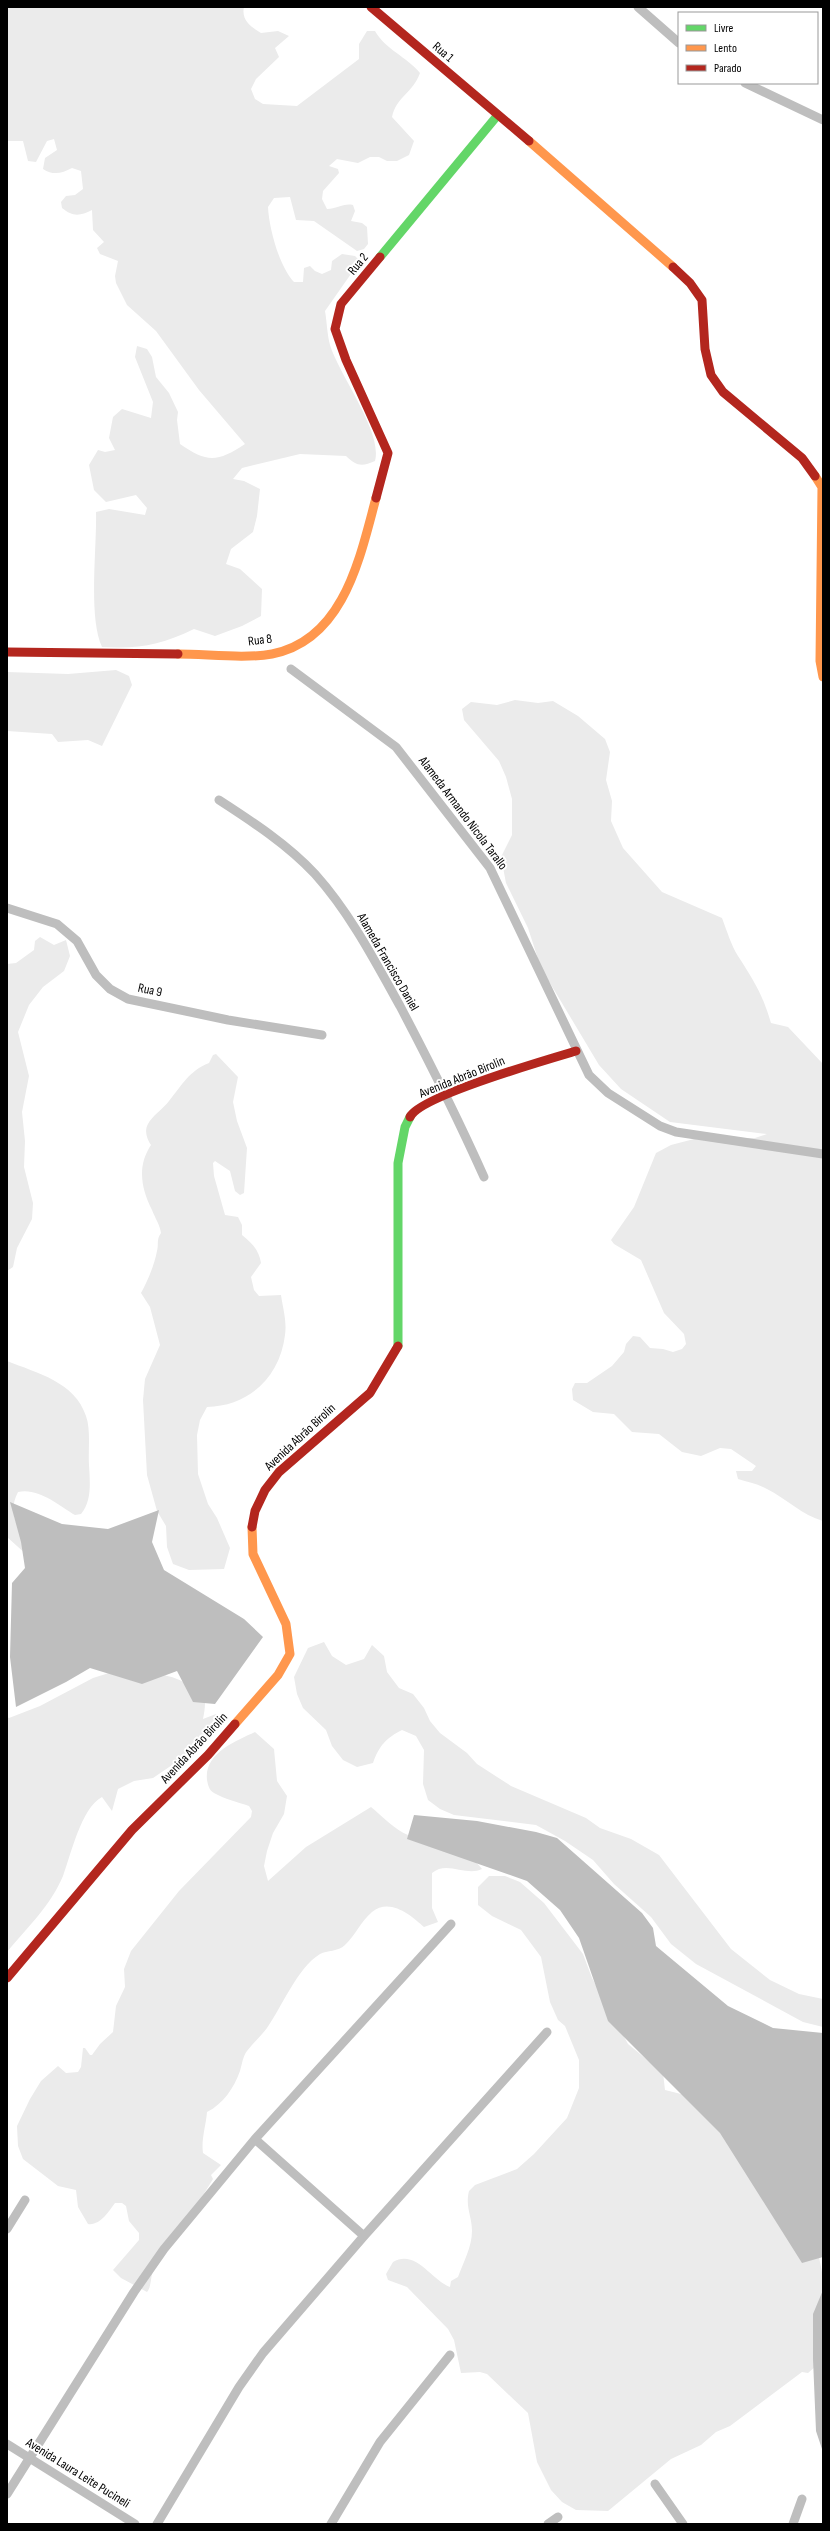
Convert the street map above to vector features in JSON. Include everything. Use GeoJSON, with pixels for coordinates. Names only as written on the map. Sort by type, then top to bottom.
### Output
{"type":"FeatureCollection","features":[{"type":"Feature","properties":{"kind":"street","name":"Rua 1"},"geometry":{"type":"LineString","coordinates":[[371,7],[497,116],[655,249],[690,283],[702,300],[704,349],[711,375],[723,392],[802,458],[822,487],[820,661],[823,677]]}},
{"type":"Feature","properties":{"kind":"street"},"geometry":{"type":"LineString","coordinates":[[638,7],[678,42]]}},
{"type":"Feature","properties":{"kind":"street"},"geometry":{"type":"LineString","coordinates":[[747,84],[823,120]]}},
{"type":"Feature","properties":{"kind":"street","name":"Rua 2"},"geometry":{"type":"LineString","coordinates":[[388,453],[346,360],[335,329],[341,304],[497,116]]}},
{"type":"Feature","properties":{"kind":"street","name":"Rua 8"},"geometry":{"type":"LineString","coordinates":[[7,652],[253,656],[272,654],[297,646],[319,628],[342,601],[357,568],[388,453]]}},
{"type":"Feature","properties":{"kind":"street","name":"Alameda Armando Nicola Tarallo"},"geometry":{"type":"LineString","coordinates":[[291,669],[396,747],[448,811],[490,868],[576,1051]]}},
{"type":"Feature","properties":{"kind":"street","name":"Alameda Francisco Daniel"},"geometry":{"type":"LineString","coordinates":[[220,800],[260,827],[315,874],[349,919],[378,966],[448,1095],[484,1177]]}},
{"type":"Feature","properties":{"kind":"street","name":"Rua 9"},"geometry":{"type":"LineString","coordinates":[[7,908],[57,924],[77,942],[96,975],[110,989],[128,999],[228,1020],[322,1035]]}},
{"type":"Feature","properties":{"kind":"street"},"geometry":{"type":"LineString","coordinates":[[576,1051],[589,1075],[608,1093],[660,1126],[676,1132],[823,1154]]}},
{"type":"Feature","properties":{"kind":"street","name":"Avenida Abrão Birolin"},"geometry":{"type":"LineString","coordinates":[[7,1978],[132,1830],[208,1755],[278,1675],[290,1654],[286,1624],[253,1554],[251,1530],[255,1511],[265,1490],[279,1472],[370,1393],[398,1349],[398,1163],[400,1143],[411,1114],[425,1104],[506,1072],[576,1051]]}},
{"type":"Feature","properties":{"kind":"street"},"geometry":{"type":"LineString","coordinates":[[7,2494],[153,2265],[255,2140],[451,1924]]}},
{"type":"Feature","properties":{"kind":"street"},"geometry":{"type":"LineString","coordinates":[[157,2524],[252,2369],[364,2236],[547,2032]]}},
{"type":"Feature","properties":{"kind":"street"},"geometry":{"type":"LineString","coordinates":[[255,2140],[364,2236]]}},
{"type":"Feature","properties":{"kind":"street"},"geometry":{"type":"LineString","coordinates":[[7,2229],[25,2200]]}},
{"type":"Feature","properties":{"kind":"street"},"geometry":{"type":"LineString","coordinates":[[331,2524],[380,2442],[450,2355]]}},
{"type":"Feature","properties":{"kind":"street","name":"Avenida Laura Leite Pucineli"},"geometry":{"type":"LineString","coordinates":[[7,2444],[135,2524]]}},
{"type":"Feature","properties":{"kind":"street"},"geometry":{"type":"LineString","coordinates":[[655,2484],[682,2524]]}},
{"type":"Feature","properties":{"kind":"street"},"geometry":{"type":"LineString","coordinates":[[793,2524],[802,2499]]}},
{"type":"Feature","properties":{"kind":"street"},"geometry":{"type":"LineString","coordinates":[[548,2524],[558,2517]]}},
{"type":"Feature","properties":{"kind":"shaded area"},"geometry":{"type":"Polygon","coordinates":[[[7,7],[244,7],[243,12],[245,19],[250,26],[257,31],[261,33],[278,31],[289,36],[275,48],[279,57],[256,79],[251,89],[255,99],[263,104],[297,106],[359,59],[359,44],[367,31],[375,31],[384,43],[415,67],[420,73],[413,86],[397,104],[392,117],[414,141],[409,155],[397,161],[387,161],[379,157],[370,157],[358,163],[337,159],[329,166],[338,169],[339,173],[323,191],[322,199],[327,209],[353,205],[355,211],[351,221],[362,223],[367,227],[368,244],[364,249],[357,251],[314,221],[296,220],[290,197],[274,198],[268,207],[270,225],[279,257],[294,282],[303,282],[304,268],[310,266],[315,271],[322,274],[331,270],[332,261],[342,254],[355,256],[360,261],[325,311],[330,345],[342,372],[367,419],[373,435],[376,449],[375,461],[363,465],[356,464],[346,456],[300,454],[242,468],[233,479],[244,481],[260,489],[257,516],[253,532],[231,549],[226,564],[240,569],[262,589],[261,616],[242,626],[215,636],[194,629],[171,639],[150,645],[102,647],[95,618],[94,601],[96,512],[109,509],[145,515],[147,508],[136,495],[106,502],[94,490],[89,465],[98,450],[105,452],[115,450],[109,438],[113,417],[122,409],[151,418],[153,402],[135,357],[137,346],[147,349],[152,357],[156,377],[169,393],[178,412],[177,420],[180,444],[198,455],[212,458],[220,457],[245,444],[199,390],[156,331],[127,305],[116,283],[115,276],[118,261],[100,254],[97,248],[104,242],[93,230],[92,210],[77,215],[62,208],[61,202],[66,196],[75,195],[83,189],[81,171],[72,168],[54,173],[43,169],[45,158],[57,150],[54,139],[47,141],[36,162],[28,161],[23,141],[7,141],[7,7]]]}},
{"type":"Feature","properties":{"kind":"shaded area"},"geometry":{"type":"Polygon","coordinates":[[[116,670],[129,676],[132,685],[102,746],[88,740],[58,742],[52,734],[7,731],[7,672],[68,674],[116,670]]]}},
{"type":"Feature","properties":{"kind":"shaded area"},"geometry":{"type":"Polygon","coordinates":[[[515,700],[538,703],[553,701],[578,716],[605,739],[610,752],[606,780],[612,801],[611,821],[623,848],[662,892],[722,918],[731,943],[761,995],[771,1023],[788,1027],[823,1064],[823,1521],[801,1511],[764,1487],[738,1479],[736,1471],[752,1471],[756,1466],[731,1449],[720,1448],[701,1456],[682,1452],[659,1434],[632,1432],[614,1414],[593,1412],[573,1400],[572,1389],[575,1383],[587,1383],[612,1366],[624,1352],[626,1344],[633,1336],[640,1337],[650,1348],[663,1349],[673,1352],[682,1349],[686,1344],[684,1334],[664,1313],[641,1260],[614,1244],[611,1240],[634,1207],[656,1153],[671,1145],[694,1139],[755,1138],[767,1134],[670,1122],[621,1089],[599,1065],[541,968],[528,928],[506,883],[501,857],[512,835],[512,799],[506,777],[499,761],[464,720],[462,709],[471,702],[497,705],[515,700]]]}},
{"type":"Feature","properties":{"kind":"shaded area"},"geometry":{"type":"Polygon","coordinates":[[[40,937],[54,945],[66,940],[70,956],[64,971],[43,987],[29,1005],[18,1032],[29,1076],[22,1112],[25,1141],[24,1167],[33,1203],[32,1219],[17,1248],[13,1267],[7,1271],[7,964],[16,963],[34,950],[35,941],[40,937]]]}},
{"type":"Feature","properties":{"kind":"shaded area"},"geometry":{"type":"Polygon","coordinates":[[[216,1054],[238,1077],[233,1102],[237,1121],[247,1148],[244,1193],[240,1195],[235,1191],[230,1171],[215,1161],[213,1163],[214,1176],[225,1215],[238,1217],[242,1225],[242,1235],[252,1244],[259,1254],[261,1263],[251,1277],[254,1290],[259,1296],[281,1295],[285,1320],[285,1335],[277,1364],[260,1386],[249,1395],[236,1401],[207,1407],[200,1420],[197,1435],[198,1474],[208,1504],[217,1518],[230,1548],[224,1569],[189,1570],[173,1564],[167,1547],[166,1526],[157,1511],[147,1475],[143,1400],[145,1379],[160,1345],[150,1307],[141,1293],[156,1257],[161,1233],[159,1224],[145,1194],[142,1169],[151,1145],[147,1138],[146,1132],[150,1121],[167,1104],[191,1074],[209,1063],[213,1055],[216,1054]]]}},
{"type":"Feature","properties":{"kind":"shaded area"},"geometry":{"type":"Polygon","coordinates":[[[7,1361],[54,1380],[64,1387],[81,1404],[88,1422],[90,1491],[85,1509],[81,1514],[75,1515],[40,1494],[25,1491],[18,1492],[15,1500],[14,1514],[18,1527],[29,1546],[27,1555],[7,1537],[7,1361]]]}},
{"type":"Feature","properties":{"kind":"shaded area"},"geometry":{"type":"Polygon","coordinates":[[[10,1502],[62,1524],[108,1529],[159,1510],[152,1542],[164,1570],[244,1619],[263,1637],[215,1704],[193,1702],[177,1671],[142,1684],[90,1668],[16,1707],[10,1657],[12,1583],[25,1568],[21,1542],[10,1502]]]}},
{"type":"Feature","properties":{"kind":"shaded area"},"geometry":{"type":"Polygon","coordinates":[[[324,1642],[332,1656],[346,1665],[364,1659],[372,1645],[384,1656],[387,1672],[399,1688],[413,1694],[424,1708],[430,1721],[440,1733],[467,1753],[477,1764],[511,1786],[586,1818],[600,1828],[631,1839],[659,1855],[731,1949],[770,1980],[799,1994],[823,1999],[823,2027],[803,2022],[696,1964],[671,1944],[651,1917],[614,1884],[593,1860],[565,1841],[536,1825],[454,1815],[440,1809],[428,1800],[423,1784],[424,1750],[416,1736],[402,1730],[396,1733],[387,1739],[378,1752],[373,1763],[357,1767],[343,1760],[332,1746],[326,1730],[303,1708],[297,1694],[294,1677],[308,1648],[324,1642]]]}},
{"type":"Feature","properties":{"kind":"shaded area"},"geometry":{"type":"Polygon","coordinates":[[[109,1673],[145,1673],[178,1679],[188,1685],[204,1700],[205,1705],[203,1719],[216,1714],[218,1718],[203,1740],[178,1761],[153,1778],[134,1781],[118,1789],[112,1811],[102,1797],[95,1803],[88,1811],[83,1821],[58,1887],[38,1916],[7,1952],[7,1717],[9,1718],[40,1706],[93,1678],[109,1673]]]}},
{"type":"Feature","properties":{"kind":"shaded area"},"geometry":{"type":"Polygon","coordinates":[[[255,1732],[274,1749],[277,1781],[287,1796],[284,1814],[273,1833],[267,1851],[264,1866],[268,1881],[306,1847],[371,1807],[403,1833],[458,1851],[475,1862],[482,1869],[470,1871],[444,1868],[438,1869],[432,1873],[432,1908],[438,1922],[424,1927],[407,1913],[393,1907],[386,1906],[379,1908],[368,1916],[345,1945],[339,1949],[320,1954],[304,1969],[290,1988],[267,2028],[249,2048],[238,2077],[227,2095],[218,2105],[207,2112],[203,2138],[203,2153],[221,2165],[211,2175],[213,2179],[206,2191],[160,2258],[153,2272],[150,2287],[147,2292],[121,2278],[113,2270],[139,2240],[139,2233],[129,2221],[126,2206],[122,2203],[115,2203],[107,2214],[100,2220],[96,2223],[88,2224],[78,2207],[76,2190],[58,2186],[23,2159],[18,2146],[17,2126],[30,2099],[41,2081],[58,2066],[66,2073],[78,2072],[81,2067],[83,2048],[85,2048],[90,2055],[92,2055],[100,2044],[113,2032],[116,2006],[125,1987],[124,1969],[131,1951],[179,1891],[251,1817],[252,1811],[249,1806],[222,1797],[211,1790],[208,1786],[207,1771],[216,1755],[223,1749],[255,1732]]]}},
{"type":"Feature","properties":{"kind":"shaded area"},"geometry":{"type":"Polygon","coordinates":[[[414,1815],[477,1821],[536,1832],[557,1838],[642,1913],[653,1928],[656,1946],[728,2006],[773,2028],[823,2033],[823,2257],[802,2263],[720,2133],[608,2021],[579,1938],[560,1910],[527,1881],[407,1839],[414,1815]]]}},
{"type":"Feature","properties":{"kind":"shaded area"},"geometry":{"type":"Polygon","coordinates":[[[489,1876],[505,1876],[520,1882],[544,1903],[583,1954],[592,1978],[628,2044],[663,2073],[665,2090],[693,2097],[819,2257],[823,2277],[823,2360],[808,2373],[802,2372],[730,2426],[716,2432],[701,2445],[671,2459],[608,2511],[576,2510],[562,2502],[551,2490],[537,2462],[528,2413],[487,2374],[480,2372],[461,2373],[454,2340],[448,2329],[407,2287],[388,2280],[386,2274],[393,2262],[401,2259],[409,2259],[416,2262],[450,2287],[451,2281],[458,2277],[471,2243],[472,2226],[468,2207],[469,2191],[475,2185],[517,2169],[534,2154],[567,2118],[579,2088],[579,2060],[565,2026],[558,2020],[550,2002],[541,1957],[521,1930],[492,1916],[478,1905],[478,1887],[489,1876]]]}},
{"type":"Feature","properties":{"kind":"shaded area"},"geometry":{"type":"Polygon","coordinates":[[[823,2290],[823,2452],[816,2431],[813,2314],[823,2290]]]}},
{"type":"Feature","properties":{"kind":"traffic: fast"},"geometry":{"type":"LineString","coordinates":[[380,257],[497,116]]}},
{"type":"Feature","properties":{"kind":"traffic: fast"},"geometry":{"type":"LineString","coordinates":[[398,1346],[398,1163],[405,1127],[410,1117]]}},
{"type":"Feature","properties":{"kind":"traffic: slow"},"geometry":{"type":"LineString","coordinates":[[529,141],[673,267]]}},
{"type":"Feature","properties":{"kind":"traffic: slow"},"geometry":{"type":"LineString","coordinates":[[815,476],[822,487],[820,661],[823,677]]}},
{"type":"Feature","properties":{"kind":"traffic: slow"},"geometry":{"type":"LineString","coordinates":[[178,654],[238,656],[272,654],[296,646],[316,632],[332,614],[345,593],[355,570],[376,498]]}},
{"type":"Feature","properties":{"kind":"traffic: slow"},"geometry":{"type":"LineString","coordinates":[[235,1724],[278,1675],[290,1654],[286,1624],[253,1554],[252,1527]]}},
{"type":"Feature","properties":{"kind":"traffic: jam"},"geometry":{"type":"LineString","coordinates":[[371,7],[529,141]]}},
{"type":"Feature","properties":{"kind":"traffic: jam"},"geometry":{"type":"LineString","coordinates":[[376,498],[388,453],[346,360],[335,329],[341,304],[380,257]]}},
{"type":"Feature","properties":{"kind":"traffic: jam"},"geometry":{"type":"LineString","coordinates":[[673,267],[690,283],[702,300],[705,349],[711,375],[723,392],[802,458],[815,476]]}},
{"type":"Feature","properties":{"kind":"traffic: jam"},"geometry":{"type":"LineString","coordinates":[[7,652],[178,654]]}},
{"type":"Feature","properties":{"kind":"traffic: jam"},"geometry":{"type":"LineString","coordinates":[[410,1117],[419,1108],[460,1089],[514,1070],[576,1051]]}},
{"type":"Feature","properties":{"kind":"traffic: jam"},"geometry":{"type":"LineString","coordinates":[[252,1527],[255,1511],[265,1490],[279,1472],[370,1393],[398,1346]]}},
{"type":"Feature","properties":{"kind":"traffic: jam"},"geometry":{"type":"LineString","coordinates":[[7,1978],[132,1830],[208,1755],[235,1724]]}}]}
